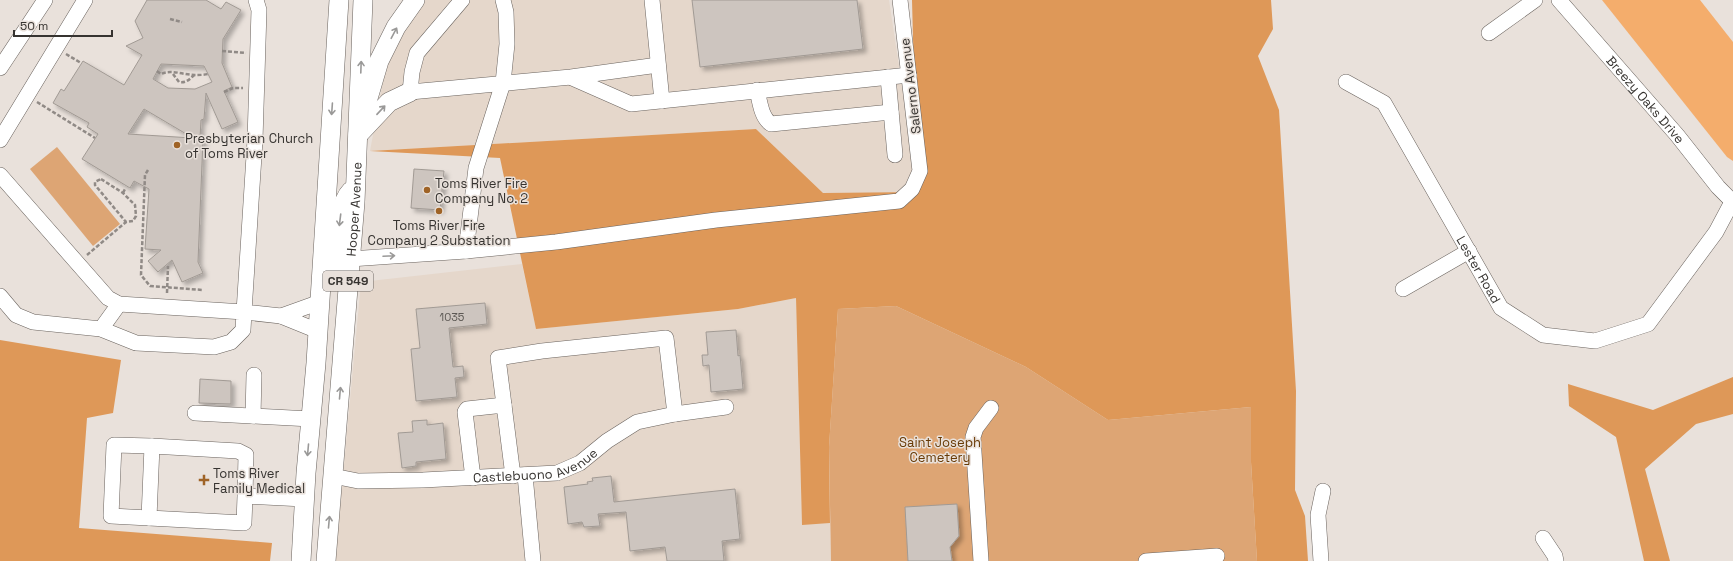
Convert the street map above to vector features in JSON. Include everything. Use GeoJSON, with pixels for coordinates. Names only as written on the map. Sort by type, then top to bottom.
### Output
{"type":"FeatureCollection","features":[{"type":"Feature","properties":{"kind":"main road","name":"Hooper Avenue"},"geometry":{"type":"LineString","coordinates":[[301,561],[304,499],[316,363],[339,0]]}},
{"type":"Feature","properties":{"kind":"main road","name":"Hooper Avenue"},"geometry":{"type":"LineString","coordinates":[[326,561],[356,186],[363,0]]}},
{"type":"Feature","properties":{"kind":"main road"},"geometry":{"type":"LineString","coordinates":[[358,135],[379,61],[396,27],[415,0]]}},
{"type":"Feature","properties":{"kind":"main road"},"geometry":{"type":"LineString","coordinates":[[358,135],[389,102],[410,92]]}},
{"type":"Feature","properties":{"kind":"main road"},"geometry":{"type":"LineString","coordinates":[[316,363],[334,267],[342,207],[347,194],[356,186]]}},
{"type":"Feature","properties":{"kind":"street"},"geometry":{"type":"LineString","coordinates":[[0,68],[45,0]]}},
{"type":"Feature","properties":{"kind":"street"},"geometry":{"type":"LineString","coordinates":[[0,140],[85,0]]}},
{"type":"Feature","properties":{"kind":"street"},"geometry":{"type":"LineString","coordinates":[[0,296],[16,315],[33,322],[101,329],[136,342],[214,347],[231,342],[243,330],[255,140],[259,10],[256,0]]}},
{"type":"Feature","properties":{"kind":"street"},"geometry":{"type":"LineString","coordinates":[[462,0],[418,53],[412,72],[410,92],[571,77],[658,66]]}},
{"type":"Feature","properties":{"kind":"street"},"geometry":{"type":"LineString","coordinates":[[350,259],[466,251],[476,168],[503,83],[507,44],[506,12],[503,0]]}},
{"type":"Feature","properties":{"kind":"street"},"geometry":{"type":"LineString","coordinates":[[652,0],[662,101]]}},
{"type":"Feature","properties":{"kind":"street","name":"Salerno Avenue"},"geometry":{"type":"LineString","coordinates":[[466,251],[556,242],[716,220],[899,201],[912,188],[920,172],[900,0]]}},
{"type":"Feature","properties":{"kind":"street"},"geometry":{"type":"LineString","coordinates":[[1489,33],[1535,0]]}},
{"type":"Feature","properties":{"kind":"street","name":"Breezy Oaks Drive"},"geometry":{"type":"LineString","coordinates":[[1559,0],[1677,135],[1718,186],[1732,200]]}},
{"type":"Feature","properties":{"kind":"street"},"geometry":{"type":"LineString","coordinates":[[571,77],[632,104],[909,75]]}},
{"type":"Feature","properties":{"kind":"street"},"geometry":{"type":"LineString","coordinates":[[888,77],[895,155]]}},
{"type":"Feature","properties":{"kind":"street","name":"Lester Road"},"geometry":{"type":"LineString","coordinates":[[1346,82],[1384,103],[1501,308],[1543,335],[1596,341],[1648,324],[1716,232],[1732,200]]}},
{"type":"Feature","properties":{"kind":"street"},"geometry":{"type":"LineString","coordinates":[[757,90],[766,121],[772,124],[891,112]]}},
{"type":"Feature","properties":{"kind":"street"},"geometry":{"type":"LineString","coordinates":[[0,175],[108,298],[119,304],[166,306],[281,316],[318,331]]}},
{"type":"Feature","properties":{"kind":"street"},"geometry":{"type":"LineString","coordinates":[[1403,289],[1469,251]]}},
{"type":"Feature","properties":{"kind":"street"},"geometry":{"type":"LineString","coordinates":[[281,316],[320,302]]}},
{"type":"Feature","properties":{"kind":"street"},"geometry":{"type":"LineString","coordinates":[[101,329],[119,304]]}},
{"type":"Feature","properties":{"kind":"street"},"geometry":{"type":"LineString","coordinates":[[533,561],[519,475],[504,405],[498,358],[542,351],[666,338],[675,414]]}},
{"type":"Feature","properties":{"kind":"street"},"geometry":{"type":"LineString","coordinates":[[253,416],[254,375]]}},
{"type":"Feature","properties":{"kind":"street"},"geometry":{"type":"LineString","coordinates":[[473,478],[465,412],[467,409],[504,405]]}},
{"type":"Feature","properties":{"kind":"street","name":"Castlebuono Avenue"},"geometry":{"type":"LineString","coordinates":[[333,476],[358,482],[557,473],[580,462],[607,441],[636,422],[675,414],[726,407]]}},
{"type":"Feature","properties":{"kind":"street"},"geometry":{"type":"LineString","coordinates":[[981,561],[973,437],[976,428],[990,408]]}},
{"type":"Feature","properties":{"kind":"street"},"geometry":{"type":"LineString","coordinates":[[195,413],[311,419]]}},
{"type":"Feature","properties":{"kind":"street"},"geometry":{"type":"LineString","coordinates":[[114,445],[238,451],[246,455],[245,496],[244,522],[111,516],[114,445]]}},
{"type":"Feature","properties":{"kind":"street"},"geometry":{"type":"LineString","coordinates":[[149,518],[152,446]]}},
{"type":"Feature","properties":{"kind":"street"},"geometry":{"type":"LineString","coordinates":[[1321,561],[1318,515],[1323,491]]}},
{"type":"Feature","properties":{"kind":"street"},"geometry":{"type":"LineString","coordinates":[[245,496],[304,499]]}},
{"type":"Feature","properties":{"kind":"street"},"geometry":{"type":"LineString","coordinates":[[1543,538],[1555,556],[1556,561]]}},
{"type":"Feature","properties":{"kind":"street"},"geometry":{"type":"LineString","coordinates":[[1146,561],[1217,556]]}},
{"type":"Feature","properties":{"kind":"path"},"geometry":{"type":"LineString","coordinates":[[170,19],[182,22]]}},
{"type":"Feature","properties":{"kind":"path"},"geometry":{"type":"LineString","coordinates":[[222,51],[249,53]]}},
{"type":"Feature","properties":{"kind":"path"},"geometry":{"type":"LineString","coordinates":[[157,71],[161,74],[166,71],[173,73],[184,72],[194,75],[208,74]]}},
{"type":"Feature","properties":{"kind":"path"},"geometry":{"type":"LineString","coordinates":[[173,73],[179,82],[186,82],[194,75]]}},
{"type":"Feature","properties":{"kind":"path"},"geometry":{"type":"LineString","coordinates":[[224,92],[233,88],[247,88]]}},
{"type":"Feature","properties":{"kind":"path"},"geometry":{"type":"LineString","coordinates":[[44,106],[95,138]]}},
{"type":"Feature","properties":{"kind":"path"},"geometry":{"type":"LineString","coordinates":[[148,170],[145,175],[140,275],[150,286],[203,290]]}},
{"type":"Feature","properties":{"kind":"path"},"geometry":{"type":"LineString","coordinates":[[91,252],[126,222],[133,221],[136,216],[137,209],[133,201],[123,193],[101,179],[95,182],[94,185],[126,222]]}},
{"type":"Feature","properties":{"kind":"path"},"geometry":{"type":"LineString","coordinates":[[123,193],[125,189]]}},
{"type":"Feature","properties":{"kind":"path"},"geometry":{"type":"LineString","coordinates":[[137,209],[143,209]]}},
{"type":"Feature","properties":{"kind":"path"},"geometry":{"type":"LineString","coordinates":[[166,306],[168,266]]}},
{"type":"Feature","properties":{"kind":"shaded area"},"geometry":{"type":"Polygon","coordinates":[[[416,0],[889,0],[918,192],[823,194],[756,129],[370,151],[391,38],[416,0]]]}},
{"type":"Feature","properties":{"kind":"shaded area"},"geometry":{"type":"Polygon","coordinates":[[[912,0],[1271,0],[1273,29],[1258,56],[1279,110],[1296,391],[1295,490],[1305,516],[1308,561],[1257,561],[1251,462],[1251,407],[1108,420],[1026,367],[896,306],[838,309],[829,447],[830,523],[802,525],[796,298],[738,309],[536,329],[500,158],[370,151],[756,129],[823,193],[917,192],[912,0]]]}},
{"type":"Feature","properties":{"kind":"shaded area"},"geometry":{"type":"Polygon","coordinates":[[[1602,0],[1700,0],[1733,42],[1733,161],[1727,157],[1602,0]]]}},
{"type":"Feature","properties":{"kind":"shaded area"},"geometry":{"type":"Polygon","coordinates":[[[522,264],[536,329],[738,309],[796,298],[802,524],[830,523],[831,561],[335,561],[361,282],[522,264]]]}},
{"type":"Feature","properties":{"kind":"shaded area"},"geometry":{"type":"Polygon","coordinates":[[[0,340],[121,360],[113,413],[87,418],[79,528],[272,543],[270,561],[0,561],[0,340]]]}},
{"type":"Feature","properties":{"kind":"shaded area"},"geometry":{"type":"Polygon","coordinates":[[[1733,377],[1733,414],[1696,424],[1645,469],[1670,561],[1644,561],[1616,437],[1569,406],[1568,384],[1653,410],[1733,377]]]}},
{"type":"Feature","properties":{"kind":"green space"},"geometry":{"type":"Polygon","coordinates":[[[57,147],[120,224],[93,246],[30,169],[57,147]]]}},
{"type":"Feature","properties":{"kind":"green space","name":"Saint Joseph Cemetery"},"geometry":{"type":"Polygon","coordinates":[[[896,306],[1026,367],[1108,420],[1251,407],[1251,462],[1257,561],[831,561],[829,447],[838,309],[896,306]]]}},
{"type":"Feature","properties":{"kind":"building","name":"Presbyterian Church of Toms River"},"geometry":{"type":"Polygon","coordinates":[[[147,0],[206,0],[221,9],[226,2],[241,10],[223,39],[222,63],[232,87],[224,91],[238,122],[222,129],[206,93],[204,119],[201,120],[200,138],[203,139],[198,262],[203,273],[182,282],[172,260],[158,272],[148,261],[161,250],[145,249],[149,189],[134,181],[130,188],[82,159],[98,134],[87,127],[89,123],[53,103],[61,89],[64,91],[83,61],[124,85],[142,55],[126,46],[143,38],[135,21],[147,0]],[[161,64],[153,79],[168,88],[195,89],[212,82],[204,66],[161,64]],[[144,109],[128,134],[193,138],[144,109]]]}},
{"type":"Feature","properties":{"kind":"building"},"geometry":{"type":"Polygon","coordinates":[[[692,0],[857,0],[863,49],[700,67],[692,0]]]}},
{"type":"Feature","properties":{"kind":"building","name":"Toms River Fire Company No. 2"},"geometry":{"type":"Polygon","coordinates":[[[414,169],[444,171],[440,210],[411,208],[414,169]]]}},
{"type":"Feature","properties":{"kind":"building"},"geometry":{"type":"Polygon","coordinates":[[[485,303],[487,324],[449,328],[453,367],[463,366],[464,377],[455,378],[457,397],[416,401],[411,349],[420,348],[416,309],[485,303]]]}},
{"type":"Feature","properties":{"kind":"building"},"geometry":{"type":"Polygon","coordinates":[[[736,330],[743,389],[711,392],[709,365],[703,366],[702,355],[708,355],[706,332],[736,330]]]}},
{"type":"Feature","properties":{"kind":"building"},"geometry":{"type":"Polygon","coordinates":[[[200,379],[231,381],[231,404],[199,403],[200,379]]]}},
{"type":"Feature","properties":{"kind":"building"},"geometry":{"type":"Polygon","coordinates":[[[427,420],[427,425],[443,423],[446,459],[416,462],[416,466],[402,468],[398,433],[413,432],[412,421],[427,420]]]}},
{"type":"Feature","properties":{"kind":"building"},"geometry":{"type":"Polygon","coordinates":[[[611,476],[614,502],[735,489],[740,539],[722,541],[724,561],[667,561],[665,547],[630,551],[626,512],[598,514],[600,526],[584,527],[582,522],[568,524],[564,487],[588,484],[587,482],[593,481],[592,478],[611,476]]]}},
{"type":"Feature","properties":{"kind":"building"},"geometry":{"type":"Polygon","coordinates":[[[957,504],[959,536],[950,547],[952,561],[908,561],[905,507],[957,504]]]}},
{"type":"Feature","properties":{"kind":"place","name":"Presbyterian Church of Toms River"},"geometry":{"type":"Point","coordinates":[177,145]}},
{"type":"Feature","properties":{"kind":"place","name":"Toms River Fire Company No. 2"},"geometry":{"type":"Point","coordinates":[427,190]}},
{"type":"Feature","properties":{"kind":"place","name":"Toms River Fire Company 2 Substation"},"geometry":{"type":"Point","coordinates":[439,211]}},
{"type":"Feature","properties":{"kind":"place","name":"Toms River Family Medical"},"geometry":{"type":"Point","coordinates":[204,480]}}]}
